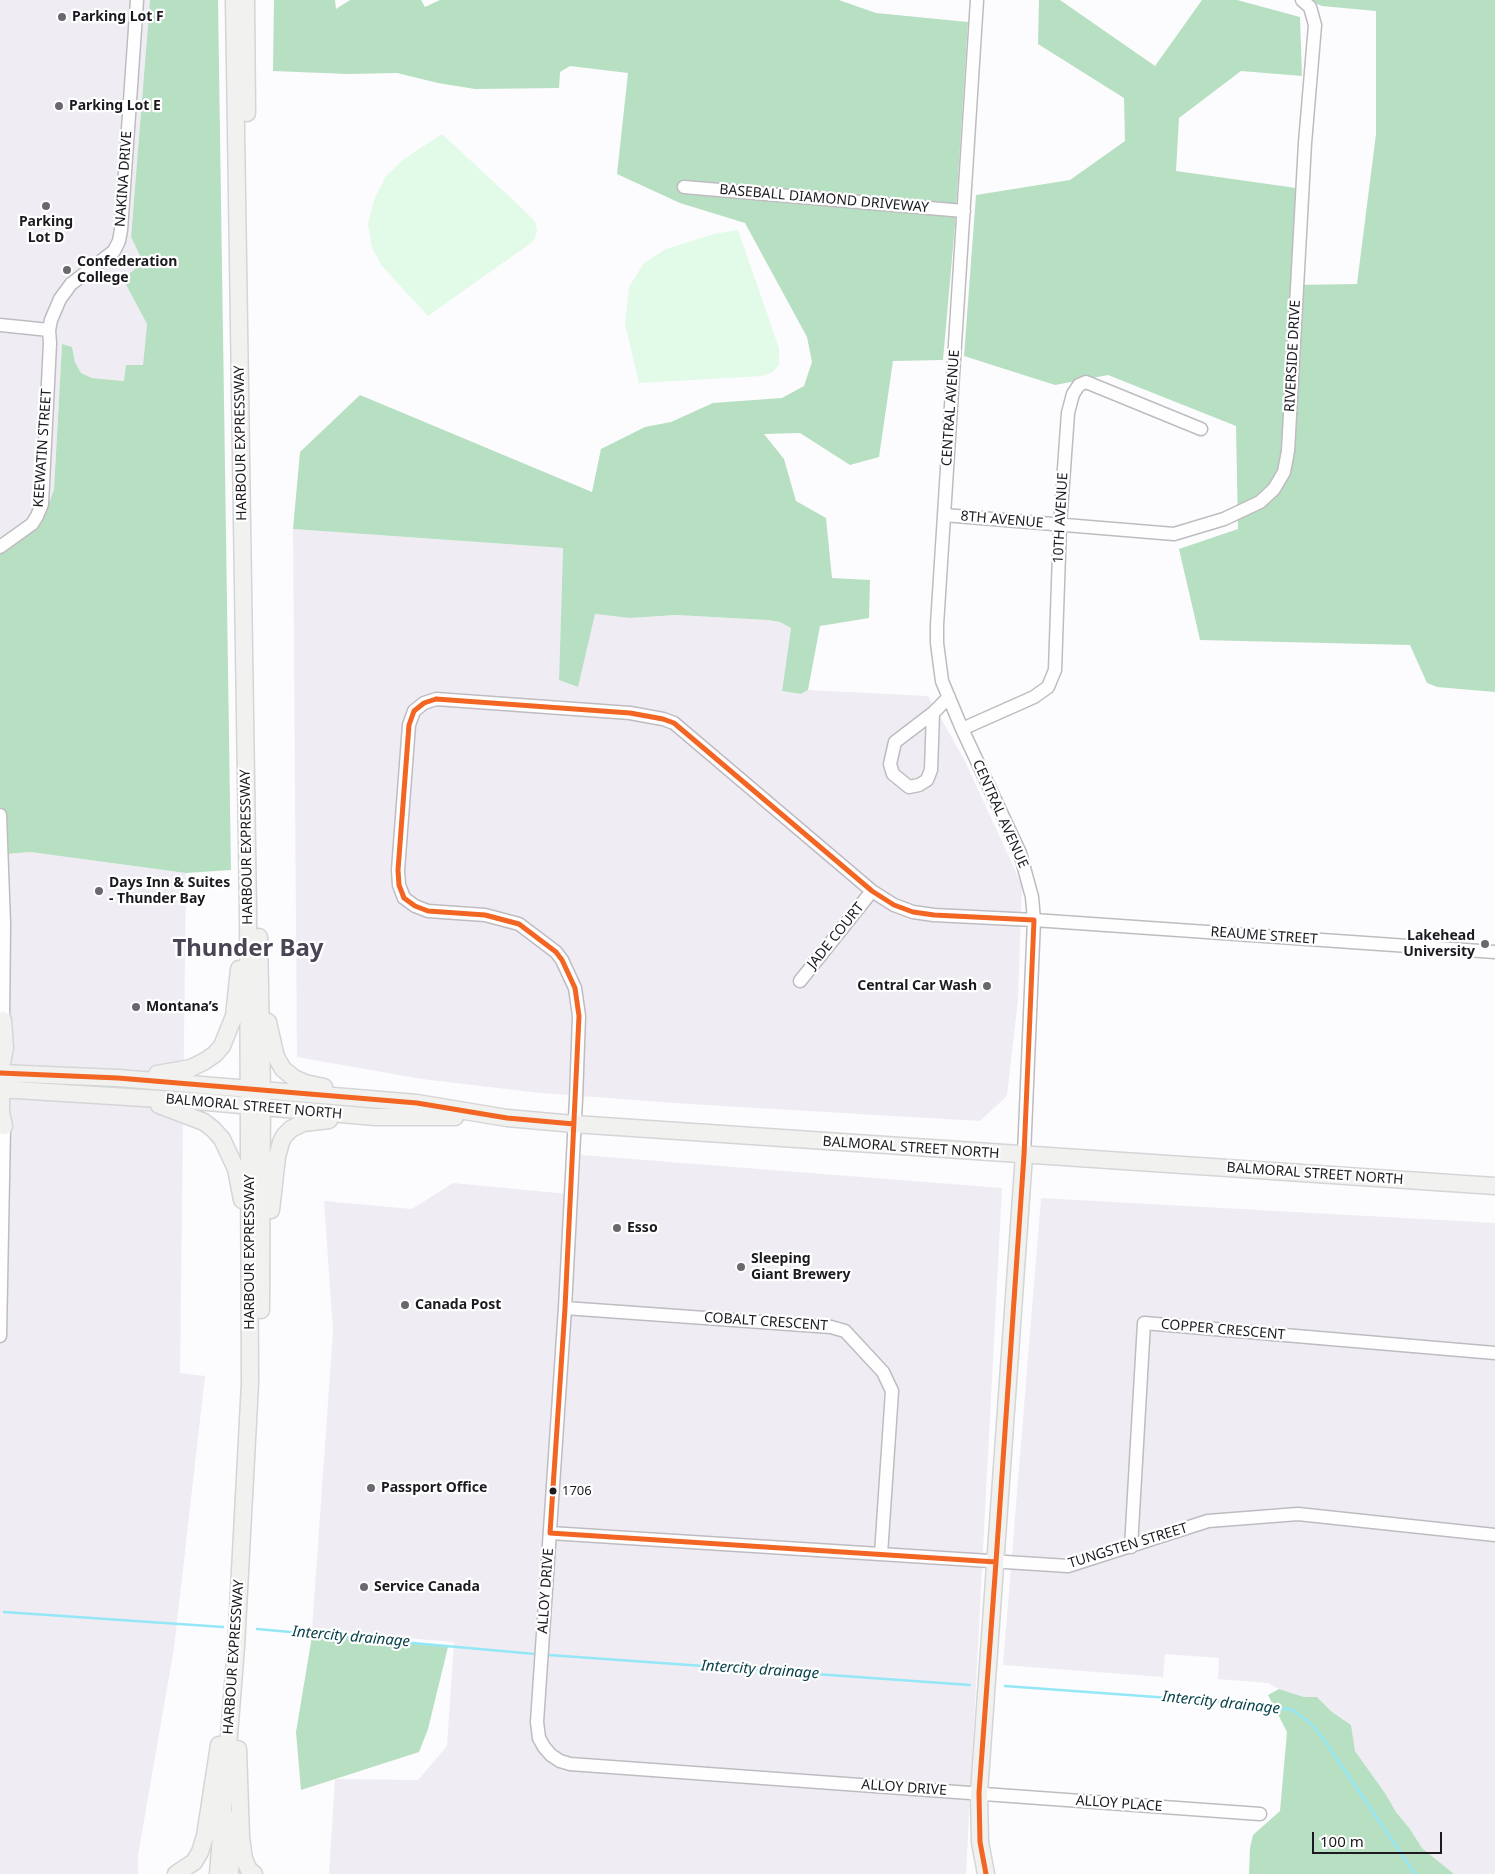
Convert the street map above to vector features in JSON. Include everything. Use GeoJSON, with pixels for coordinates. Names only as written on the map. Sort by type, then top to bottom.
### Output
{"type":"FeatureCollection","features":[{"type":"Feature","properties":{"kind":"main road","name":"HARBOUR EXPRESSWAY"},"geometry":{"type":"LineString","coordinates":[[230,1874],[258,1426],[261,1314],[248,892],[234,0]]}},
{"type":"Feature","properties":{"kind":"main road","name":"HARBOUR EXPRESSWAY"},"geometry":{"type":"LineString","coordinates":[[218,1874],[235,1659],[250,1392],[250,1289],[260,989],[246,0]]}},
{"type":"Feature","properties":{"kind":"main road"},"geometry":{"type":"LineString","coordinates":[[118,1078],[173,1072],[191,1068],[215,1054],[222,1046],[234,1016],[248,892]]}},
{"type":"Feature","properties":{"kind":"main road"},"geometry":{"type":"LineString","coordinates":[[260,989],[276,1057],[284,1069],[294,1078],[305,1083],[417,1103]]}},
{"type":"Feature","properties":{"kind":"main road"},"geometry":{"type":"LineString","coordinates":[[0,1073],[5,1048],[2,1025]]}},
{"type":"Feature","properties":{"kind":"main road","name":"BALMORAL STREET NORTH"},"geometry":{"type":"LineString","coordinates":[[0,1073],[118,1078],[391,1117],[507,1118]]}},
{"type":"Feature","properties":{"kind":"main road"},"geometry":{"type":"LineString","coordinates":[[4,1126],[1,1112],[2,1089],[15,1081],[23,1078],[89,1077]]}},
{"type":"Feature","properties":{"kind":"main road","name":"BALMORAL STREET NORTH"},"geometry":{"type":"LineString","coordinates":[[2,1089],[138,1098],[255,1098],[417,1103],[507,1118],[574,1124],[1495,1186]]}},
{"type":"Feature","properties":{"kind":"main road"},"geometry":{"type":"LineString","coordinates":[[4,1126],[7,1112],[13,1101],[29,1091]]}},
{"type":"Feature","properties":{"kind":"main road"},"geometry":{"type":"LineString","coordinates":[[138,1098],[194,1117],[213,1129],[222,1138],[236,1169],[241,1193],[250,1289]]}},
{"type":"Feature","properties":{"kind":"main road"},"geometry":{"type":"LineString","coordinates":[[261,1314],[280,1142],[291,1129],[315,1120],[391,1117]]}},
{"type":"Feature","properties":{"kind":"main road","name":"CENTRAL AVENUE"},"geometry":{"type":"LineString","coordinates":[[986,1874],[980,1842],[979,1793],[1024,1155]]}},
{"type":"Feature","properties":{"kind":"main road"},"geometry":{"type":"LineString","coordinates":[[176,1874],[194,1862],[200,1852],[205,1836],[218,1748],[235,1659]]}},
{"type":"Feature","properties":{"kind":"main road"},"geometry":{"type":"LineString","coordinates":[[238,1749],[241,1836],[244,1859],[249,1870],[254,1874]]}},
{"type":"Feature","properties":{"kind":"street","name":"NAKINA DRIVE"},"geometry":{"type":"LineString","coordinates":[[49,330],[54,313],[65,291],[71,284],[114,251],[119,241],[137,0]]}},
{"type":"Feature","properties":{"kind":"street","name":"CENTRAL AVENUE"},"geometry":{"type":"LineString","coordinates":[[978,0],[937,625],[938,662],[948,697],[1020,853],[1032,897],[1034,920],[1024,1155]]}},
{"type":"Feature","properties":{"kind":"street","name":"RIVERSIDE DRIVE"},"geometry":{"type":"LineString","coordinates":[[1060,525],[1174,534],[1224,519],[1260,502],[1274,489],[1284,472],[1288,451],[1305,143],[1315,25],[1310,7],[1302,0]]}},
{"type":"Feature","properties":{"kind":"street","name":"BASEBALL DIAMOND DRIVEWAY"},"geometry":{"type":"LineString","coordinates":[[684,188],[964,210]]}},
{"type":"Feature","properties":{"kind":"street"},"geometry":{"type":"LineString","coordinates":[[0,325],[49,330]]}},
{"type":"Feature","properties":{"kind":"street","name":"KEEWATIN STREET"},"geometry":{"type":"LineString","coordinates":[[0,547],[32,524],[38,516],[42,504],[49,330]]}},
{"type":"Feature","properties":{"kind":"street","name":"10TH AVENUE"},"geometry":{"type":"LineString","coordinates":[[962,729],[1028,700],[1048,687],[1055,670],[1060,525],[1068,412],[1073,394],[1079,385],[1086,382],[1201,429]]}},
{"type":"Feature","properties":{"kind":"street","name":"8TH AVENUE"},"geometry":{"type":"LineString","coordinates":[[944,515],[1060,525]]}},
{"type":"Feature","properties":{"kind":"street"},"geometry":{"type":"LineString","coordinates":[[933,713],[931,770],[927,780],[909,787],[893,774],[890,764],[895,742],[933,713],[948,697]]}},
{"type":"Feature","properties":{"kind":"street","name":"ALLOY DRIVE"},"geometry":{"type":"LineString","coordinates":[[872,891],[674,723],[663,719],[630,713],[436,699],[424,703],[414,710],[408,725],[398,870],[399,885],[404,898],[415,906],[428,911],[485,915],[519,924],[545,942],[562,960],[575,988],[579,1016],[565,1308],[537,1730],[544,1747],[560,1761],[583,1765],[979,1793]]}},
{"type":"Feature","properties":{"kind":"street"},"geometry":{"type":"LineString","coordinates":[[0,815],[2,1025]]}},
{"type":"Feature","properties":{"kind":"street","name":"REAUME STREET"},"geometry":{"type":"LineString","coordinates":[[872,891],[894,905],[913,912],[934,915],[1034,920],[1495,952]]}},
{"type":"Feature","properties":{"kind":"street","name":"JADE COURT"},"geometry":{"type":"LineString","coordinates":[[800,981],[872,891]]}},
{"type":"Feature","properties":{"kind":"street"},"geometry":{"type":"LineString","coordinates":[[0,1336],[4,1126]]}},
{"type":"Feature","properties":{"kind":"street","name":"COBALT CRESCENT"},"geometry":{"type":"LineString","coordinates":[[565,1308],[831,1327],[845,1331],[883,1372],[892,1391],[881,1554]]}},
{"type":"Feature","properties":{"kind":"street","name":"COPPER CRESCENT"},"geometry":{"type":"LineString","coordinates":[[1131,1547],[1144,1323],[1495,1353]]}},
{"type":"Feature","properties":{"kind":"street","name":"TUNGSTEN STREET"},"geometry":{"type":"LineString","coordinates":[[550,1532],[1068,1566],[1208,1521],[1298,1514],[1495,1535]]}},
{"type":"Feature","properties":{"kind":"street","name":"ALLOY PLACE"},"geometry":{"type":"LineString","coordinates":[[979,1793],[1260,1814]]}},
{"type":"Feature","properties":{"kind":"shaded area","name":"Confederation College"},"geometry":{"type":"Polygon","coordinates":[[[0,0],[150,0],[131,237],[143,262],[123,279],[147,324],[143,365],[124,381],[92,378],[81,373],[75,362],[72,347],[62,344],[54,489],[43,520],[7,538],[0,538],[0,0]]]}},
{"type":"Feature","properties":{"kind":"shaded area"},"geometry":{"type":"Polygon","coordinates":[[[293,529],[563,548],[559,679],[577,687],[594,614],[630,618],[676,615],[768,620],[780,622],[791,628],[782,691],[801,694],[808,690],[928,696],[964,759],[1022,885],[1018,999],[1007,1096],[980,1121],[689,1104],[540,1093],[422,1079],[297,1057],[293,529]]]}},
{"type":"Feature","properties":{"kind":"shaded area"},"geometry":{"type":"Polygon","coordinates":[[[30,852],[186,873],[180,1373],[205,1376],[174,1648],[138,1855],[138,1874],[0,1874],[0,882],[7,854],[30,852]]]}},
{"type":"Feature","properties":{"kind":"shaded area"},"geometry":{"type":"Polygon","coordinates":[[[581,1155],[1002,1188],[966,1874],[329,1874],[335,1779],[418,1780],[447,1746],[454,1642],[312,1630],[333,1331],[324,1201],[412,1209],[453,1183],[578,1195],[581,1155]]]}},
{"type":"Feature","properties":{"kind":"shaded area"},"geometry":{"type":"Polygon","coordinates":[[[1041,1198],[1495,1223],[1495,1874],[1454,1874],[1422,1848],[1355,1751],[1350,1725],[1332,1712],[1317,1697],[1304,1697],[1279,1689],[1268,1683],[1218,1679],[1219,1658],[1165,1654],[1163,1677],[1003,1665],[1041,1198]]]}},
{"type":"Feature","properties":{"kind":"green space"},"geometry":{"type":"Polygon","coordinates":[[[150,0],[218,0],[231,870],[186,873],[30,852],[7,854],[0,882],[0,538],[7,538],[43,520],[54,489],[62,344],[72,347],[75,362],[81,373],[92,378],[124,381],[126,365],[143,365],[147,324],[123,279],[143,262],[131,237],[150,0]]]}},
{"type":"Feature","properties":{"kind":"green space"},"geometry":{"type":"Polygon","coordinates":[[[274,0],[335,0],[336,9],[350,0],[421,0],[425,7],[440,0],[839,0],[876,13],[968,22],[955,225],[943,360],[893,361],[879,457],[850,465],[800,433],[764,434],[784,459],[796,501],[826,518],[832,578],[870,580],[869,618],[820,626],[808,690],[801,694],[782,691],[791,628],[780,622],[768,620],[676,615],[630,618],[595,614],[578,687],[559,680],[563,548],[293,529],[300,452],[360,395],[592,492],[601,449],[645,427],[671,422],[713,403],[782,398],[804,386],[812,362],[807,337],[745,223],[680,203],[617,174],[628,73],[570,66],[560,72],[559,88],[475,89],[438,83],[397,73],[348,74],[273,71],[274,0]]]}},
{"type":"Feature","properties":{"kind":"green space"},"geometry":{"type":"Polygon","coordinates":[[[1039,0],[1060,0],[1155,66],[1202,0],[1237,0],[1300,17],[1302,76],[1241,71],[1179,118],[1176,171],[1296,188],[1291,285],[1357,284],[1376,134],[1376,11],[1322,6],[1307,0],[1495,0],[1495,692],[1437,687],[1427,683],[1410,645],[1200,640],[1179,549],[1238,529],[1236,426],[1108,375],[1055,385],[964,356],[976,195],[1070,180],[1125,141],[1124,98],[1038,44],[1039,0]]]}},
{"type":"Feature","properties":{"kind":"green space"},"geometry":{"type":"Polygon","coordinates":[[[442,134],[527,213],[535,222],[537,230],[535,238],[531,243],[428,316],[382,266],[372,248],[368,224],[374,200],[386,176],[404,159],[442,134]]]}},
{"type":"Feature","properties":{"kind":"green space"},"geometry":{"type":"Polygon","coordinates":[[[738,230],[779,348],[779,364],[773,372],[762,376],[639,383],[625,324],[629,287],[644,263],[666,249],[714,234],[738,230]]]}},
{"type":"Feature","properties":{"kind":"green space"},"geometry":{"type":"Polygon","coordinates":[[[312,1636],[356,1636],[448,1647],[428,1729],[419,1752],[301,1790],[296,1732],[312,1636]]]}},
{"type":"Feature","properties":{"kind":"green space"},"geometry":{"type":"Polygon","coordinates":[[[1279,1689],[1304,1697],[1317,1697],[1332,1712],[1351,1725],[1355,1751],[1396,1812],[1422,1848],[1454,1874],[1249,1874],[1250,1848],[1253,1835],[1280,1811],[1287,1732],[1268,1695],[1279,1689]]]}},
{"type":"Feature","properties":{"kind":"waterway","name":"Intercity drainage"},"geometry":{"type":"LineString","coordinates":[[4,1612],[223,1627]]}},
{"type":"Feature","properties":{"kind":"waterway","name":"Intercity drainage"},"geometry":{"type":"LineString","coordinates":[[257,1629],[535,1654]]}},
{"type":"Feature","properties":{"kind":"waterway","name":"Intercity drainage"},"geometry":{"type":"LineString","coordinates":[[549,1655],[970,1685]]}},
{"type":"Feature","properties":{"kind":"waterway","name":"Intercity drainage"},"geometry":{"type":"LineString","coordinates":[[1005,1686],[1252,1704],[1293,1710],[1310,1723],[1320,1734],[1415,1874]]}},
{"type":"Feature","properties":{"kind":"transit line"},"geometry":{"type":"LineString","coordinates":[[436,699],[630,713],[674,723],[872,891],[894,905],[913,912],[934,915],[1034,920],[1024,1155],[996,1562],[550,1533],[565,1308],[579,1016],[575,988],[562,960],[556,952],[519,924],[485,915],[428,911],[415,906],[404,898],[399,885],[398,870],[409,725],[414,711],[424,703],[436,699]]}},
{"type":"Feature","properties":{"kind":"transit line"},"geometry":{"type":"LineString","coordinates":[[0,1073],[118,1078],[417,1103],[507,1118],[574,1124]]}},
{"type":"Feature","properties":{"kind":"transit line"},"geometry":{"type":"LineString","coordinates":[[986,1874],[980,1842],[979,1793],[996,1562]]}},
{"type":"Feature","properties":{"kind":"place","name":"Parking Lot F"},"geometry":{"type":"Point","coordinates":[62,17]}},
{"type":"Feature","properties":{"kind":"place","name":"Parking Lot E"},"geometry":{"type":"Point","coordinates":[59,106]}},
{"type":"Feature","properties":{"kind":"place","name":"Parking Lot D"},"geometry":{"type":"Point","coordinates":[46,206]}},
{"type":"Feature","properties":{"kind":"place","name":"Confederation College"},"geometry":{"type":"Point","coordinates":[67,270]}},
{"type":"Feature","properties":{"kind":"place","name":"Days Inn & Suites - Thunder Bay"},"geometry":{"type":"Point","coordinates":[99,891]}},
{"type":"Feature","properties":{"kind":"place","name":"Lakehead University"},"geometry":{"type":"Point","coordinates":[1485,944]}},
{"type":"Feature","properties":{"kind":"place","name":"Central Car Wash"},"geometry":{"type":"Point","coordinates":[987,986]}},
{"type":"Feature","properties":{"kind":"place","name":"Montana’s"},"geometry":{"type":"Point","coordinates":[136,1007]}},
{"type":"Feature","properties":{"kind":"place","name":"Esso"},"geometry":{"type":"Point","coordinates":[617,1228]}},
{"type":"Feature","properties":{"kind":"place","name":"Sleeping Giant Brewery"},"geometry":{"type":"Point","coordinates":[741,1267]}},
{"type":"Feature","properties":{"kind":"place","name":"Canada Post"},"geometry":{"type":"Point","coordinates":[405,1305]}},
{"type":"Feature","properties":{"kind":"place","name":"Passport Office"},"geometry":{"type":"Point","coordinates":[371,1488]}},
{"type":"Feature","properties":{"kind":"place","name":"1706"},"geometry":{"type":"Point","coordinates":[553,1491]}},
{"type":"Feature","properties":{"kind":"place","name":"Service Canada"},"geometry":{"type":"Point","coordinates":[364,1587]}},
{"type":"Feature","properties":{"kind":"district","name":"Thunder Bay"},"geometry":{"type":"Point","coordinates":[248,949]}}]}
